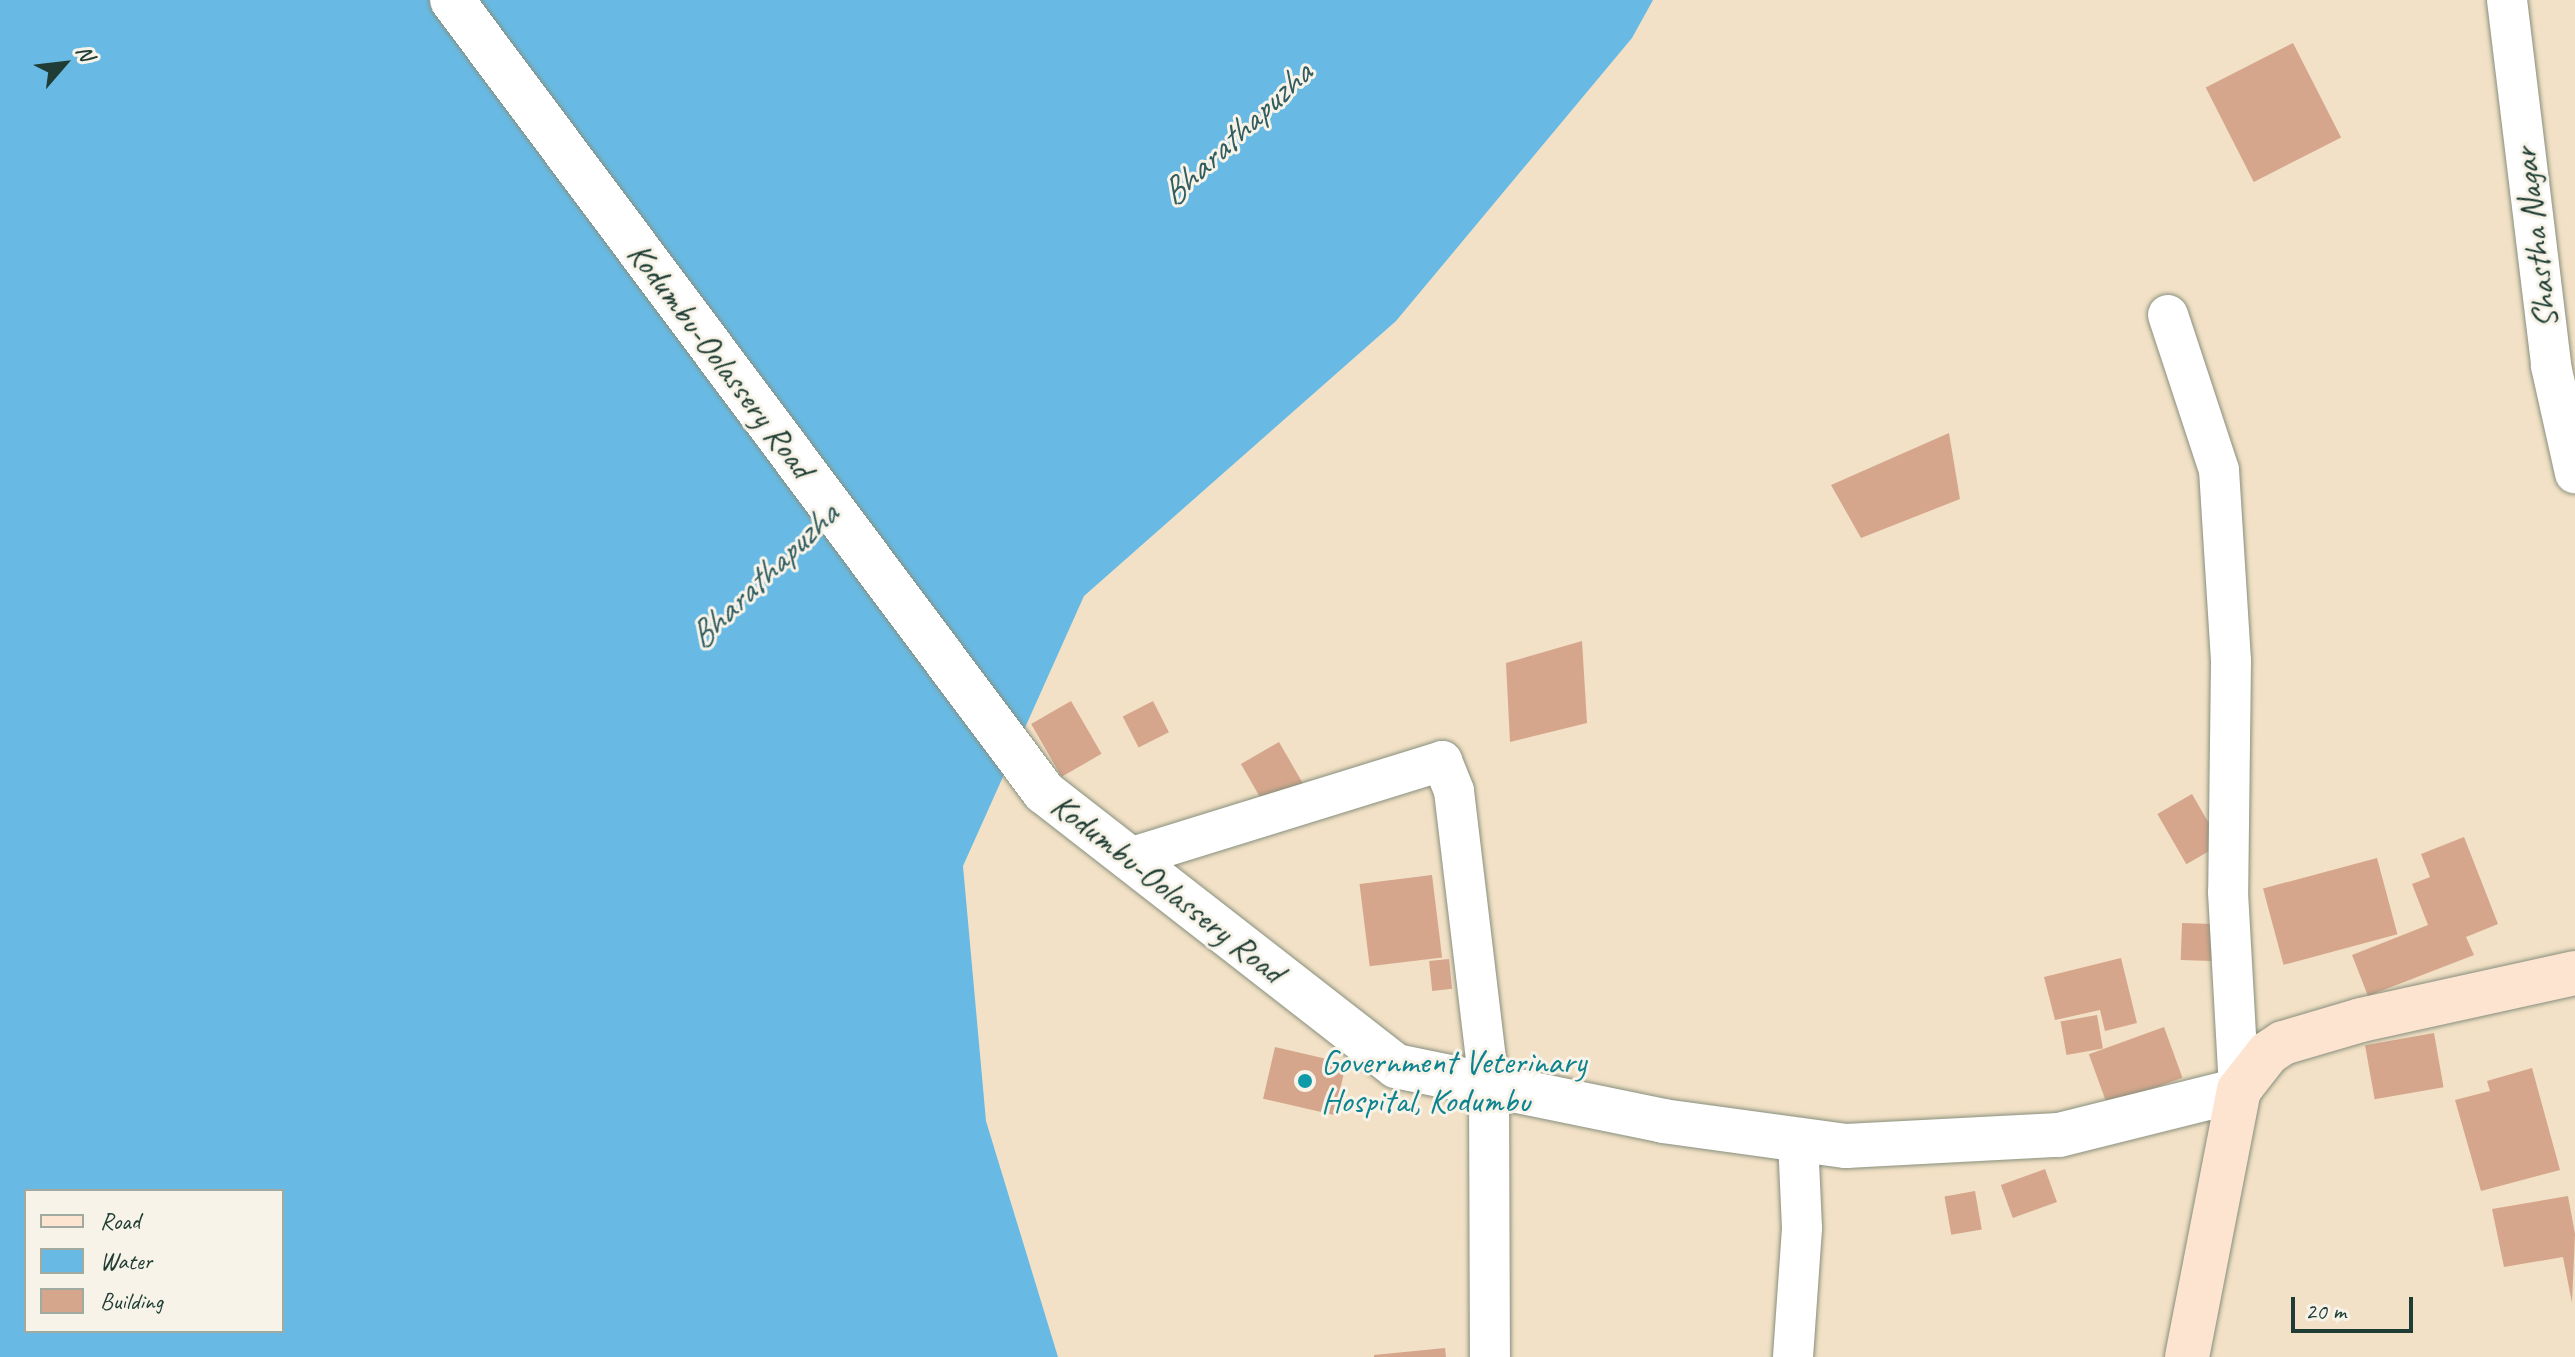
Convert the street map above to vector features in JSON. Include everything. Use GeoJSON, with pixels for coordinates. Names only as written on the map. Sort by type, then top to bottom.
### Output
{"type":"FeatureCollection","features":[{"type":"Feature","properties":{"kind":"main road"},"geometry":{"type":"LineString","coordinates":[[2187,1357],[2239,1090],[2256,1065],[2283,1043],[2575,973]]}},
{"type":"Feature","properties":{"kind":"street","name":"Kodumbu-Oolassery Road"},"geometry":{"type":"LineString","coordinates":[[452,0],[1044,792],[1396,1066],[1663,1121],[1846,1146],[2059,1135],[2239,1090]]}},
{"type":"Feature","properties":{"kind":"street","name":"Shastha Nagar"},"geometry":{"type":"LineString","coordinates":[[2507,0],[2551,366],[2575,473]]}},
{"type":"Feature","properties":{"kind":"street"},"geometry":{"type":"LineString","coordinates":[[2168,315],[2219,470],[2231,661],[2228,892],[2239,1090]]}},
{"type":"Feature","properties":{"kind":"street"},"geometry":{"type":"LineString","coordinates":[[1129,858],[1442,761],[1454,791],[1489,1085],[1490,1357]]}},
{"type":"Feature","properties":{"kind":"street"},"geometry":{"type":"LineString","coordinates":[[1793,1357],[1802,1228],[1798,1140]]}},
{"type":"Feature","properties":{"kind":"water","name":"Bharathapuzha"},"geometry":{"type":"Polygon","coordinates":[[[0,0],[1653,0],[1632,38],[1396,321],[1084,596],[963,866],[986,1121],[1058,1357],[0,1357],[0,0]]]}},
{"type":"Feature","properties":{"kind":"building"},"geometry":{"type":"Polygon","coordinates":[[[2293,43],[2341,137],[2254,182],[2206,87],[2293,43]]]}},
{"type":"Feature","properties":{"kind":"building"},"geometry":{"type":"Polygon","coordinates":[[[1949,433],[1960,499],[1861,538],[1831,485],[1949,433]]]}},
{"type":"Feature","properties":{"kind":"building"},"geometry":{"type":"Polygon","coordinates":[[[1582,641],[1587,723],[1510,742],[1506,663],[1582,641]]]}},
{"type":"Feature","properties":{"kind":"building"},"geometry":{"type":"Polygon","coordinates":[[[1071,701],[1102,754],[1062,777],[1031,724],[1071,701]]]}},
{"type":"Feature","properties":{"kind":"building"},"geometry":{"type":"Polygon","coordinates":[[[1153,701],[1169,732],[1139,748],[1123,716],[1153,701]]]}},
{"type":"Feature","properties":{"kind":"building"},"geometry":{"type":"Polygon","coordinates":[[[1279,742],[1305,787],[1267,809],[1241,764],[1279,742]]]}},
{"type":"Feature","properties":{"kind":"building"},"geometry":{"type":"Polygon","coordinates":[[[2192,794],[2221,844],[2186,864],[2157,814],[2192,794]]]}},
{"type":"Feature","properties":{"kind":"building"},"geometry":{"type":"Polygon","coordinates":[[[2464,837],[2498,924],[2466,937],[2474,955],[2368,996],[2352,955],[2428,925],[2412,884],[2430,877],[2421,854],[2464,837]]]}},
{"type":"Feature","properties":{"kind":"building"},"geometry":{"type":"Polygon","coordinates":[[[2377,858],[2397,934],[2283,965],[2263,889],[2377,858]]]}},
{"type":"Feature","properties":{"kind":"building"},"geometry":{"type":"Polygon","coordinates":[[[1432,875],[1442,957],[1370,966],[1360,884],[1432,875]]]}},
{"type":"Feature","properties":{"kind":"building"},"geometry":{"type":"Polygon","coordinates":[[[2182,923],[2220,924],[2219,961],[2181,960],[2182,923]]]}},
{"type":"Feature","properties":{"kind":"building"},"geometry":{"type":"Polygon","coordinates":[[[2121,958],[2137,1023],[2105,1031],[2100,1010],[2055,1020],[2044,977],[2121,958]]]}},
{"type":"Feature","properties":{"kind":"building"},"geometry":{"type":"Polygon","coordinates":[[[1449,959],[1452,989],[1432,991],[1429,961],[1449,959]]]}},
{"type":"Feature","properties":{"kind":"building"},"geometry":{"type":"Polygon","coordinates":[[[2097,1015],[2103,1048],[2066,1055],[2061,1021],[2097,1015]]]}},
{"type":"Feature","properties":{"kind":"building"},"geometry":{"type":"Polygon","coordinates":[[[2164,1027],[2182,1078],[2107,1105],[2089,1054],[2164,1027]]]}},
{"type":"Feature","properties":{"kind":"building"},"geometry":{"type":"Polygon","coordinates":[[[2434,1033],[2444,1087],[2375,1099],[2365,1045],[2434,1033]]]}},
{"type":"Feature","properties":{"kind":"building","name":"Government Veterinary Hospital, Kodumbu"},"geometry":{"type":"Polygon","coordinates":[[[1275,1047],[1346,1063],[1334,1115],[1263,1099],[1275,1047]]]}},
{"type":"Feature","properties":{"kind":"building"},"geometry":{"type":"Polygon","coordinates":[[[2532,1068],[2560,1170],[2481,1191],[2455,1100],[2490,1091],[2487,1081],[2532,1068]]]}},
{"type":"Feature","properties":{"kind":"building"},"geometry":{"type":"Polygon","coordinates":[[[2045,1169],[2057,1202],[2013,1218],[2001,1185],[2045,1169]]]}},
{"type":"Feature","properties":{"kind":"building"},"geometry":{"type":"Polygon","coordinates":[[[1975,1191],[1982,1229],[1951,1235],[1944,1196],[1975,1191]]]}},
{"type":"Feature","properties":{"kind":"building"},"geometry":{"type":"Polygon","coordinates":[[[2568,1196],[2575,1234],[2572,1303],[2563,1257],[2504,1267],[2492,1209],[2568,1196]]]}},
{"type":"Feature","properties":{"kind":"building"},"geometry":{"type":"Polygon","coordinates":[[[1445,1348],[1446,1357],[1374,1357],[1374,1355],[1445,1348]]]}},
{"type":"Feature","properties":{"kind":"place","name":"Government Veterinary Hospital, Kodumbu"},"geometry":{"type":"Point","coordinates":[1305,1081]}}]}
